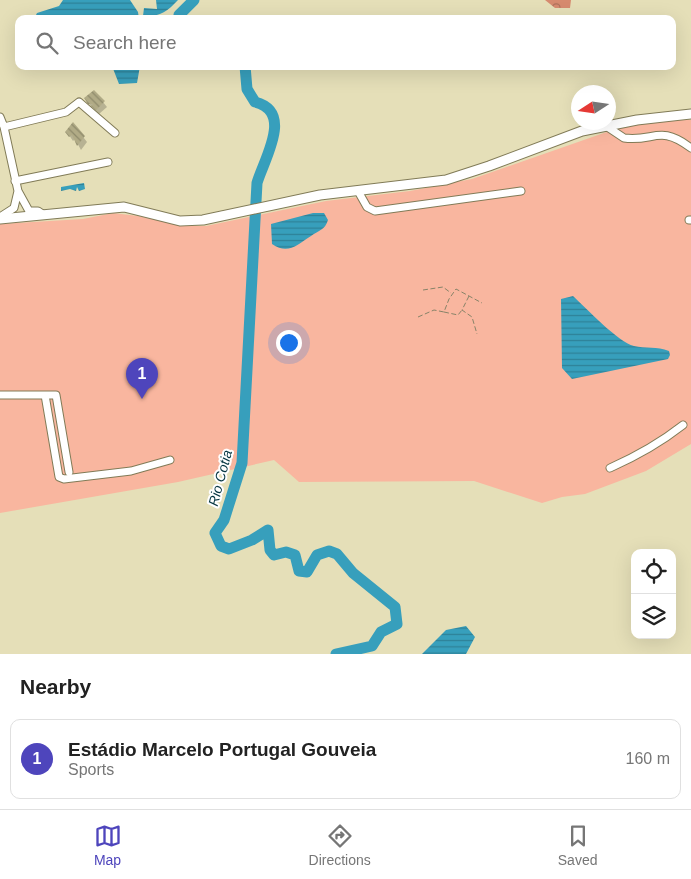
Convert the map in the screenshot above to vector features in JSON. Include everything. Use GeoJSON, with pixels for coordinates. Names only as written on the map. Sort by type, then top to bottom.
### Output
{"type":"FeatureCollection","features":[{"type":"Feature","properties":{"kind":"main road"},"geometry":{"type":"LineString","coordinates":[[616,124],[691,114]]}},
{"type":"Feature","properties":{"kind":"main road"},"geometry":{"type":"LineString","coordinates":[[0,218],[124,207],[192,222],[320,195],[446,180],[587,130]]}},
{"type":"Feature","properties":{"kind":"lane"},"geometry":{"type":"LineString","coordinates":[[4,127],[66,112],[79,102],[115,134]]}},
{"type":"Feature","properties":{"kind":"lane"},"geometry":{"type":"LineString","coordinates":[[0,117],[4,127],[18,191],[17,203],[14,208],[0,218]]}},
{"type":"Feature","properties":{"kind":"lane"},"geometry":{"type":"LineString","coordinates":[[612,130],[624,138],[659,134],[678,139],[691,148]]}},
{"type":"Feature","properties":{"kind":"lane"},"geometry":{"type":"LineString","coordinates":[[16,181],[108,162]]}},
{"type":"Feature","properties":{"kind":"lane"},"geometry":{"type":"LineString","coordinates":[[18,191],[29,211],[38,211],[44,215]]}},
{"type":"Feature","properties":{"kind":"lane"},"geometry":{"type":"LineString","coordinates":[[358,191],[367,207],[375,211],[521,191]]}},
{"type":"Feature","properties":{"kind":"lane"},"geometry":{"type":"LineString","coordinates":[[0,395],[44,396],[56,394],[69,472]]}},
{"type":"Feature","properties":{"kind":"lane"},"geometry":{"type":"LineString","coordinates":[[44,396],[59,477],[64,479],[131,471],[170,460]]}},
{"type":"Feature","properties":{"kind":"lane"},"geometry":{"type":"LineString","coordinates":[[610,468],[640,455],[669,437],[683,425]]}},
{"type":"Feature","properties":{"kind":"path"},"geometry":{"type":"LineString","coordinates":[[423,290],[443,286],[452,294]]}},
{"type":"Feature","properties":{"kind":"path"},"geometry":{"type":"LineString","coordinates":[[444,312],[456,289],[482,303]]}},
{"type":"Feature","properties":{"kind":"path"},"geometry":{"type":"LineString","coordinates":[[418,317],[434,310],[458,315],[469,295]]}},
{"type":"Feature","properties":{"kind":"path"},"geometry":{"type":"LineString","coordinates":[[462,310],[472,317],[477,334]]}},
{"type":"Feature","properties":{"kind":"green space"},"geometry":{"type":"Polygon","coordinates":[[[545,0],[571,0],[570,8],[555,8],[545,0]]]}},
{"type":"Feature","properties":{"kind":"shaded area"},"geometry":{"type":"Polygon","coordinates":[[[670,118],[691,120],[691,444],[646,471],[585,494],[562,497],[542,503],[474,481],[299,482],[274,460],[178,482],[0,513],[0,224],[83,219],[113,213],[186,226],[206,226],[326,201],[410,191],[472,179],[621,127],[670,118]]]}},
{"type":"Feature","properties":{"kind":"water"},"geometry":{"type":"Polygon","coordinates":[[[63,0],[130,0],[138,15],[36,15],[59,6],[63,0]]]}},
{"type":"Feature","properties":{"kind":"water"},"geometry":{"type":"Polygon","coordinates":[[[156,0],[178,0],[162,13],[143,15],[144,8],[157,9],[156,0]]]}},
{"type":"Feature","properties":{"kind":"water"},"geometry":{"type":"Polygon","coordinates":[[[114,70],[139,70],[137,83],[119,84],[114,70]]]}},
{"type":"Feature","properties":{"kind":"water"},"geometry":{"type":"Polygon","coordinates":[[[84,183],[85,189],[79,191],[77,187],[76,191],[70,189],[61,191],[61,187],[84,183]]]}},
{"type":"Feature","properties":{"kind":"water"},"geometry":{"type":"Polygon","coordinates":[[[313,213],[324,213],[328,220],[321,230],[292,248],[283,249],[272,244],[271,224],[313,213]]]}},
{"type":"Feature","properties":{"kind":"water"},"geometry":{"type":"Polygon","coordinates":[[[573,296],[602,324],[627,343],[634,346],[669,351],[668,359],[572,379],[562,368],[561,299],[573,296]]]}},
{"type":"Feature","properties":{"kind":"water"},"geometry":{"type":"Polygon","coordinates":[[[466,626],[475,637],[466,654],[422,654],[446,630],[466,626]]]}},
{"type":"Feature","properties":{"kind":"building"},"geometry":{"type":"Polygon","coordinates":[[[94,90],[105,101],[96,110],[91,106],[93,104],[88,104],[84,98],[94,90]]]}},
{"type":"Feature","properties":{"kind":"building"},"geometry":{"type":"Polygon","coordinates":[[[73,122],[85,136],[77,146],[72,135],[69,137],[65,132],[73,122]]]}},
{"type":"Feature","properties":{"kind":"waterway","name":"Rio Cotia"},"geometry":{"type":"LineString","coordinates":[[179,15],[194,0]]}},
{"type":"Feature","properties":{"kind":"waterway","name":"Rio Cotia"},"geometry":{"type":"LineString","coordinates":[[245,70],[247,89],[255,102],[267,107],[273,115],[275,126],[270,149],[257,183],[242,463],[224,520],[215,533],[221,546],[229,549],[252,540],[268,530],[270,550],[274,555],[286,552],[295,555],[299,571],[307,572],[317,555],[329,551],[337,554],[353,573],[395,607],[397,624],[381,632],[372,646],[336,654]]}},
{"type":"Feature","properties":{"kind":"place","name":"Estádio Marcelo Portugal Gouveia"},"geometry":{"type":"Point","coordinates":[142,399]}}]}
